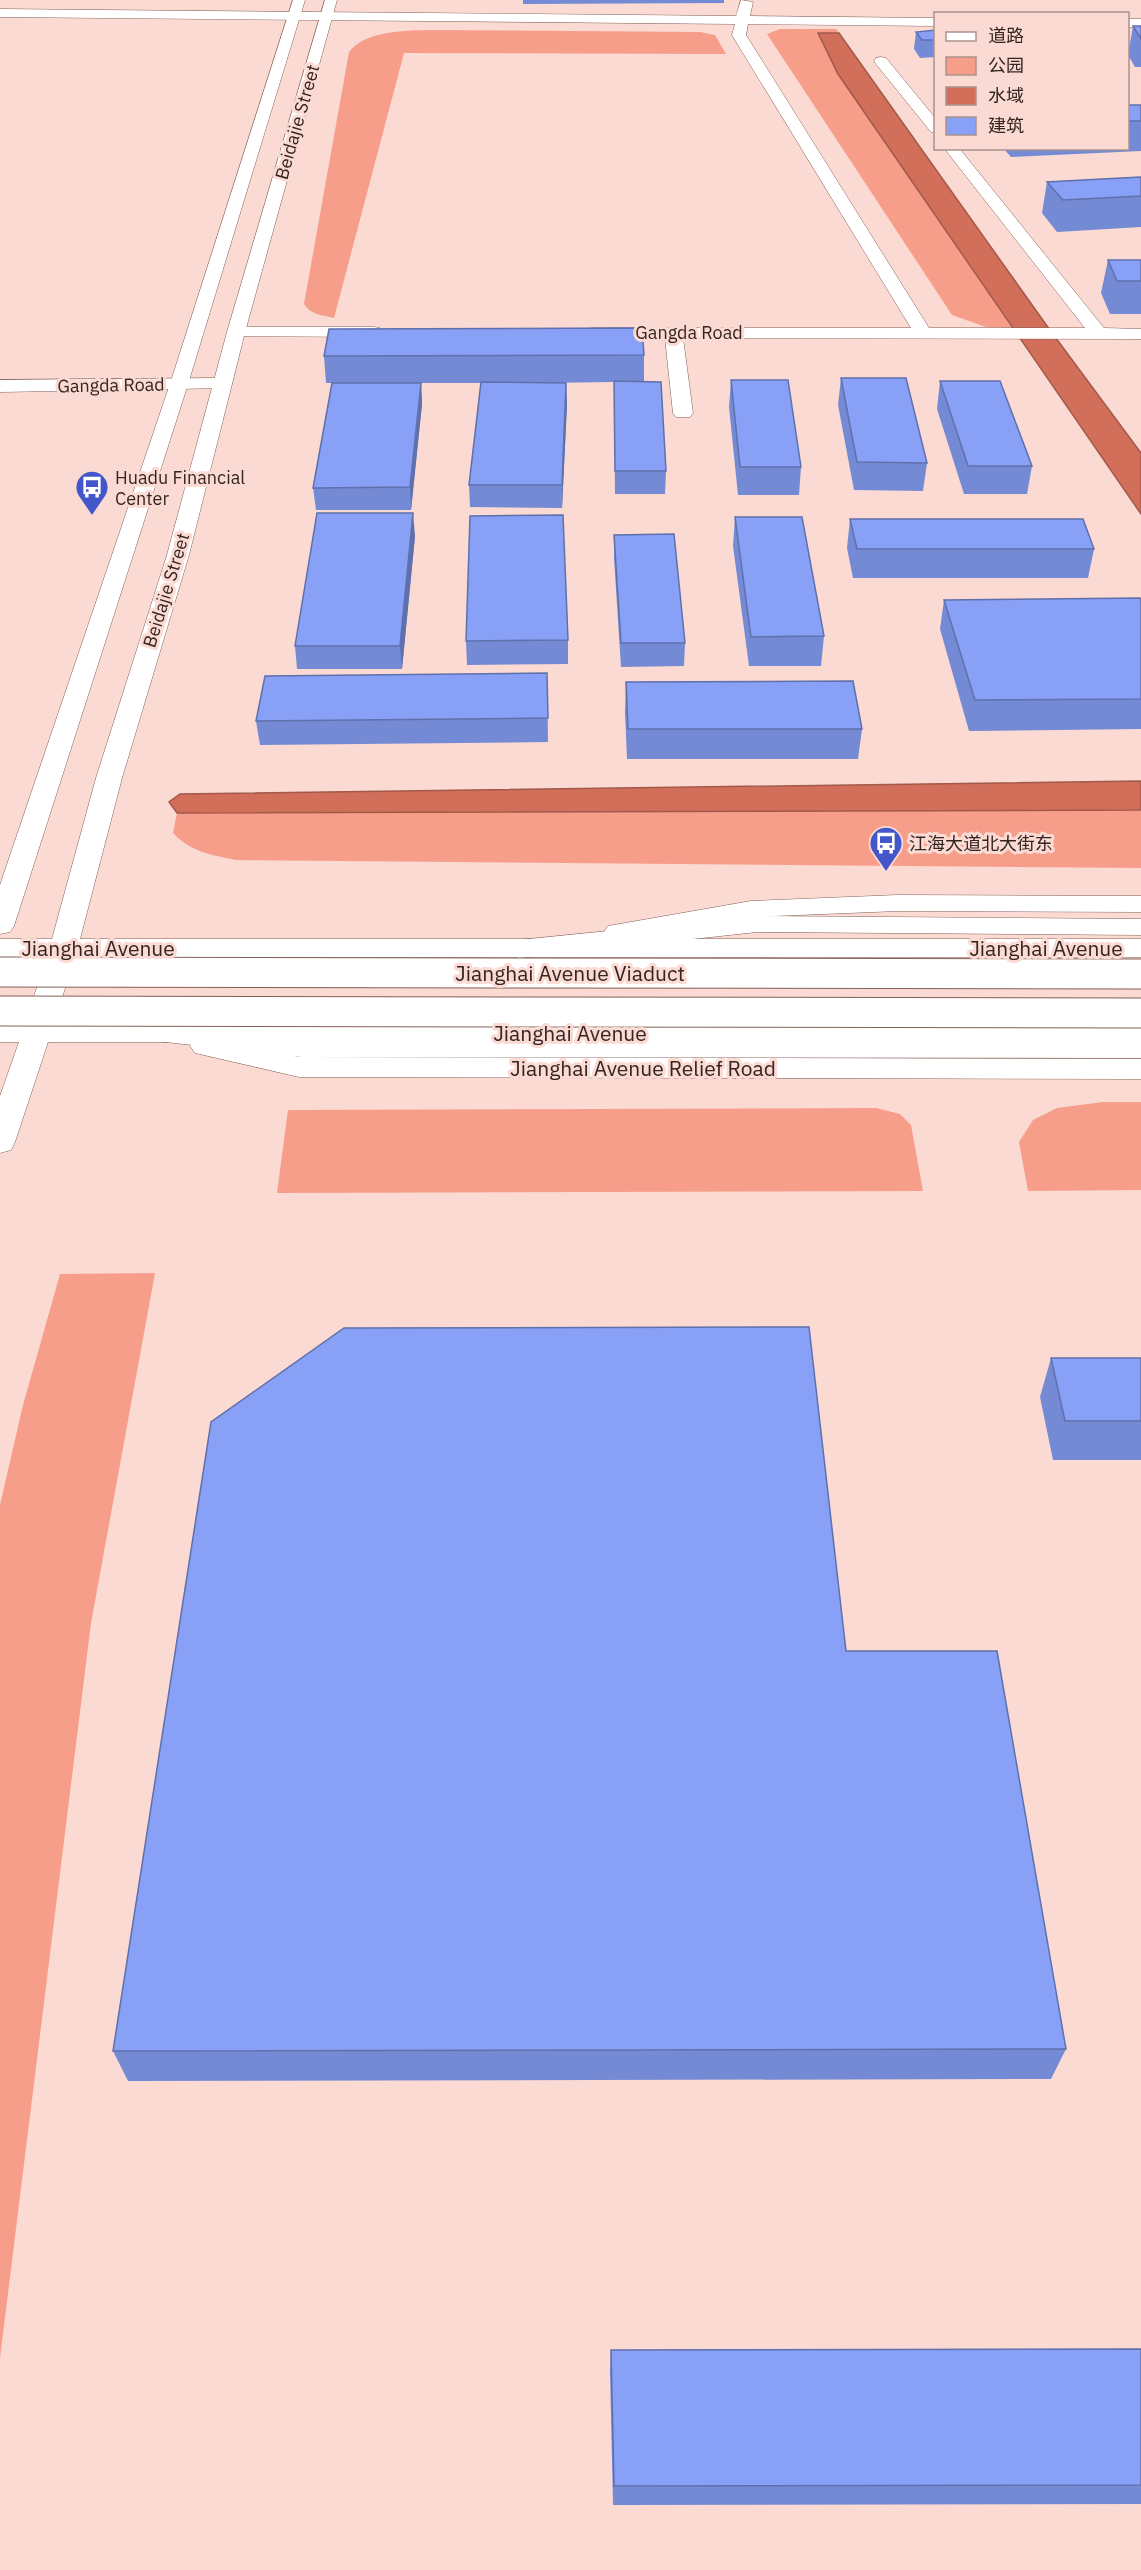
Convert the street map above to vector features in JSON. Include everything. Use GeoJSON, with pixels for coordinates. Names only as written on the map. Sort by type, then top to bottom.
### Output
{"type":"FeatureCollection","features":[{"type":"Feature","properties":{"kind":"main road"},"geometry":{"type":"LineString","coordinates":[[747,0],[739,35],[924,334]]}},
{"type":"Feature","properties":{"kind":"main road","name":"Beidajie Street"},"geometry":{"type":"LineString","coordinates":[[0,926],[179,384],[297,8]]}},
{"type":"Feature","properties":{"kind":"main road"},"geometry":{"type":"LineString","coordinates":[[0,13],[329,8],[742,22]]}},
{"type":"Feature","properties":{"kind":"main road","name":"Beidajie Street"},"geometry":{"type":"LineString","coordinates":[[0,1142],[64,948],[109,777],[178,555],[236,332],[329,8]]}},
{"type":"Feature","properties":{"kind":"main road"},"geometry":{"type":"LineString","coordinates":[[0,20],[934,22]]}},
{"type":"Feature","properties":{"kind":"main road"},"geometry":{"type":"LineString","coordinates":[[881,60],[934,126]]}},
{"type":"Feature","properties":{"kind":"main road"},"geometry":{"type":"LineString","coordinates":[[953,150],[1099,334]]}},
{"type":"Feature","properties":{"kind":"main road"},"geometry":{"type":"LineString","coordinates":[[236,332],[390,332]]}},
{"type":"Feature","properties":{"kind":"main road","name":"Gangda Road"},"geometry":{"type":"LineString","coordinates":[[578,332],[1141,334]]}},
{"type":"Feature","properties":{"kind":"main road"},"geometry":{"type":"LineString","coordinates":[[673,332],[682,413]]}},
{"type":"Feature","properties":{"kind":"main road","name":"Gangda Road"},"geometry":{"type":"LineString","coordinates":[[0,386],[223,384]]}},
{"type":"Feature","properties":{"kind":"main road"},"geometry":{"type":"LineString","coordinates":[[519,949],[754,917],[898,903],[1141,904]]}},
{"type":"Feature","properties":{"kind":"main road"},"geometry":{"type":"LineString","coordinates":[[754,917],[1141,927]]}},
{"type":"Feature","properties":{"kind":"main road","name":"Jianghai Avenue"},"geometry":{"type":"LineString","coordinates":[[0,948],[1141,948]]}},
{"type":"Feature","properties":{"kind":"main road","name":"Jianghai Avenue Viaduct"},"geometry":{"type":"LineString","coordinates":[[0,972],[1141,974]]}},
{"type":"Feature","properties":{"kind":"main road","name":"Jianghai Avenue Viaduct"},"geometry":{"type":"LineString","coordinates":[[0,1011],[1141,1013]]}},
{"type":"Feature","properties":{"kind":"main road","name":"Jianghai Avenue"},"geometry":{"type":"LineString","coordinates":[[0,1032],[1141,1034]]}},
{"type":"Feature","properties":{"kind":"main road"},"geometry":{"type":"LineString","coordinates":[[148,1032],[301,1047],[1141,1048]]}},
{"type":"Feature","properties":{"kind":"main road","name":"Jianghai Avenue Relief Road"},"geometry":{"type":"LineString","coordinates":[[148,1032],[299,1067],[1141,1069]]}},
{"type":"Feature","properties":{"kind":"green space"},"geometry":{"type":"Polygon","coordinates":[[[780,29],[836,29],[839,33],[818,34],[838,74],[1012,328],[986,327],[952,315],[767,34],[780,29]]]}},
{"type":"Feature","properties":{"kind":"green space"},"geometry":{"type":"Polygon","coordinates":[[[427,30],[700,32],[715,35],[726,54],[404,53],[334,318],[317,314],[304,304],[349,52],[356,45],[374,36],[427,30]]]}},
{"type":"Feature","properties":{"kind":"green space"},"geometry":{"type":"Polygon","coordinates":[[[1141,810],[1141,868],[236,860],[194,849],[173,833],[177,813],[1141,810]]]}},
{"type":"Feature","properties":{"kind":"green space"},"geometry":{"type":"Polygon","coordinates":[[[1103,1102],[1141,1102],[1141,1190],[1028,1191],[1019,1142],[1033,1120],[1057,1108],[1103,1102]]]}},
{"type":"Feature","properties":{"kind":"green space"},"geometry":{"type":"Polygon","coordinates":[[[876,1108],[900,1114],[911,1125],[923,1191],[277,1193],[288,1110],[876,1108]]]}},
{"type":"Feature","properties":{"kind":"green space"},"geometry":{"type":"Polygon","coordinates":[[[155,1273],[91,1623],[0,2358],[0,1505],[23,1405],[60,1274],[155,1273]]]}},
{"type":"Feature","properties":{"kind":"water"},"geometry":{"type":"Polygon","coordinates":[[[818,33],[839,33],[1047,326],[1141,453],[1141,514],[838,74],[818,33]]]}},
{"type":"Feature","properties":{"kind":"water"},"geometry":{"type":"Polygon","coordinates":[[[1141,781],[1141,810],[177,813],[169,802],[180,794],[1141,781]]]}},
{"type":"Feature","properties":{"kind":"building"},"geometry":{"type":"Polygon","coordinates":[[[1133,26],[1141,26],[1141,39],[1133,26]]]}},
{"type":"Feature","properties":{"kind":"building"},"geometry":{"type":"Polygon","coordinates":[[[934,30],[934,40],[922,40],[916,32],[934,30]]]}},
{"type":"Feature","properties":{"kind":"building"},"geometry":{"type":"Polygon","coordinates":[[[1129,105],[1141,105],[1141,121],[1129,121],[1129,105]]]}},
{"type":"Feature","properties":{"kind":"building"},"geometry":{"type":"Polygon","coordinates":[[[1141,177],[1141,196],[1063,200],[1047,182],[1141,177]]]}},
{"type":"Feature","properties":{"kind":"building"},"geometry":{"type":"Polygon","coordinates":[[[1108,260],[1141,260],[1141,281],[1117,281],[1108,260]]]}},
{"type":"Feature","properties":{"kind":"building"},"geometry":{"type":"Polygon","coordinates":[[[642,328],[644,355],[324,356],[329,329],[642,328]]]}},
{"type":"Feature","properties":{"kind":"building"},"geometry":{"type":"Polygon","coordinates":[[[841,378],[906,378],[927,463],[857,462],[841,378]]]}},
{"type":"Feature","properties":{"kind":"building"},"geometry":{"type":"Polygon","coordinates":[[[731,380],[788,380],[801,467],[740,467],[731,380]]]}},
{"type":"Feature","properties":{"kind":"building"},"geometry":{"type":"Polygon","coordinates":[[[614,381],[661,382],[666,471],[615,471],[614,381]]]}},
{"type":"Feature","properties":{"kind":"building"},"geometry":{"type":"Polygon","coordinates":[[[940,381],[1000,381],[1032,466],[968,466],[940,381]]]}},
{"type":"Feature","properties":{"kind":"building"},"geometry":{"type":"Polygon","coordinates":[[[481,382],[566,383],[562,485],[469,485],[481,382]]]}},
{"type":"Feature","properties":{"kind":"building"},"geometry":{"type":"Polygon","coordinates":[[[332,383],[421,383],[410,487],[313,488],[332,383]]]}},
{"type":"Feature","properties":{"kind":"building"},"geometry":{"type":"Polygon","coordinates":[[[317,513],[413,513],[400,646],[295,646],[317,513]]]}},
{"type":"Feature","properties":{"kind":"building"},"geometry":{"type":"Polygon","coordinates":[[[563,515],[568,640],[466,641],[470,516],[563,515]]]}},
{"type":"Feature","properties":{"kind":"building"},"geometry":{"type":"Polygon","coordinates":[[[735,517],[802,517],[824,636],[751,637],[735,517]]]}},
{"type":"Feature","properties":{"kind":"building"},"geometry":{"type":"Polygon","coordinates":[[[850,519],[1083,519],[1094,549],[857,549],[850,519]]]}},
{"type":"Feature","properties":{"kind":"building"},"geometry":{"type":"Polygon","coordinates":[[[674,534],[685,643],[621,643],[614,535],[674,534]]]}},
{"type":"Feature","properties":{"kind":"building"},"geometry":{"type":"Polygon","coordinates":[[[1140,598],[1141,699],[975,700],[944,600],[1140,598]]]}},
{"type":"Feature","properties":{"kind":"building"},"geometry":{"type":"Polygon","coordinates":[[[547,673],[548,718],[256,721],[265,676],[547,673]]]}},
{"type":"Feature","properties":{"kind":"building"},"geometry":{"type":"Polygon","coordinates":[[[853,681],[862,729],[628,729],[626,682],[853,681]]]}},
{"type":"Feature","properties":{"kind":"building"},"geometry":{"type":"Polygon","coordinates":[[[809,1327],[846,1651],[997,1651],[1066,2049],[113,2051],[211,1422],[344,1328],[809,1327]]]}},
{"type":"Feature","properties":{"kind":"building"},"geometry":{"type":"Polygon","coordinates":[[[1051,1358],[1141,1358],[1141,1421],[1065,1421],[1051,1358]]]}},
{"type":"Feature","properties":{"kind":"building"},"geometry":{"type":"Polygon","coordinates":[[[1141,2349],[1141,2485],[614,2486],[611,2350],[1141,2349]]]}},
{"type":"Feature","properties":{"kind":"place","name":"Huadu Financial Center"},"geometry":{"type":"Point","coordinates":[92,516]}},
{"type":"Feature","properties":{"kind":"place","name":"江海大道北大街东"},"geometry":{"type":"Point","coordinates":[886,872]}}]}
